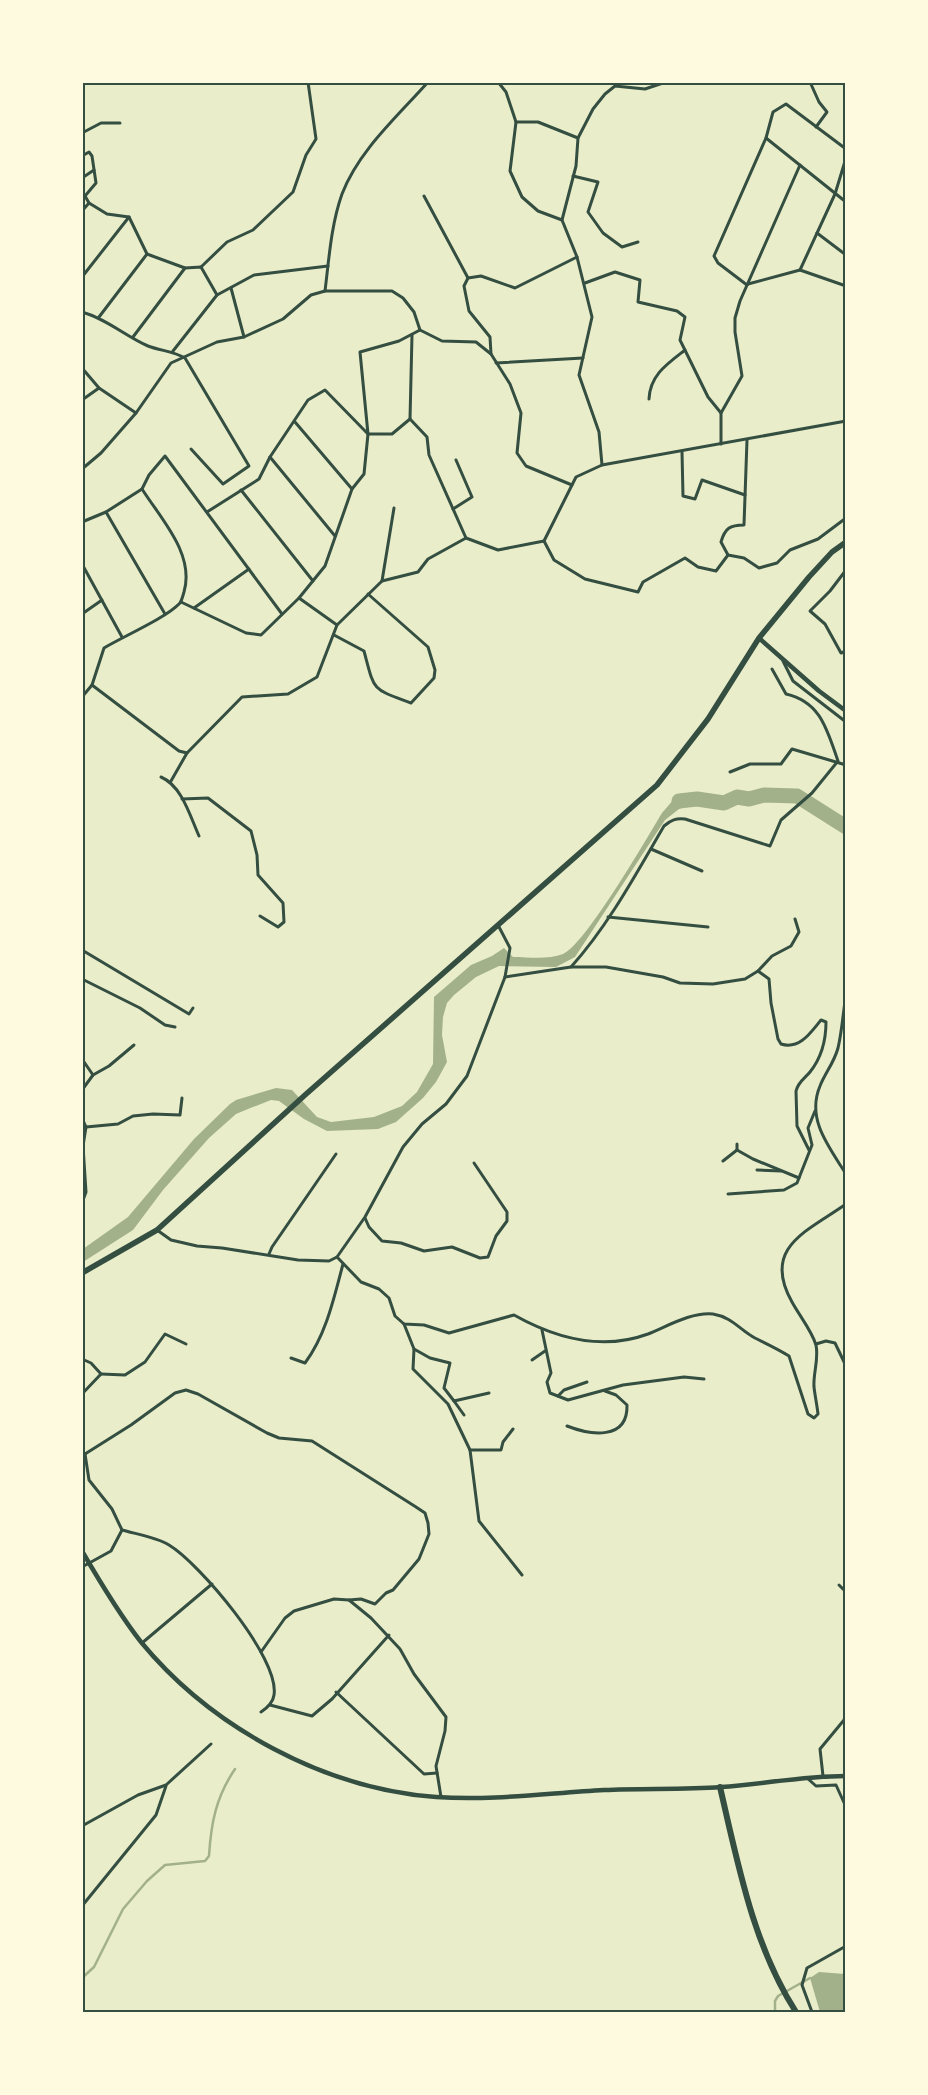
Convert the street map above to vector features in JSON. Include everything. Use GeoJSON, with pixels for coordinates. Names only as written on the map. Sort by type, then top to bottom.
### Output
{"type":"FeatureCollection","features":[{"type":"Feature","properties":{"kind":"highway"},"geometry":{"type":"LineString","coordinates":[[82,1273],[158,1230],[305,1094],[657,785],[708,719],[759,638],[809,577],[832,552],[846,542]]}},
{"type":"Feature","properties":{"kind":"highway"},"geometry":{"type":"LineString","coordinates":[[720,1788],[750,1908],[763,1946],[796,2012]]}},
{"type":"Feature","properties":{"kind":"street"},"geometry":{"type":"LineString","coordinates":[[129,217],[147,254],[185,268],[201,267],[227,242],[253,230],[292,192],[306,155],[316,139],[308,82]]}},
{"type":"Feature","properties":{"kind":"street"},"geometry":{"type":"LineString","coordinates":[[325,291],[336,219],[342,195],[351,175],[366,152],[428,82]]}},
{"type":"Feature","properties":{"kind":"street"},"geometry":{"type":"LineString","coordinates":[[498,82],[506,92],[516,122],[510,171],[522,197],[538,210],[562,220]]}},
{"type":"Feature","properties":{"kind":"street"},"geometry":{"type":"LineString","coordinates":[[602,465],[599,432],[579,375],[592,317],[577,257],[562,220],[574,176],[578,138],[592,109],[615,86],[645,89],[666,82]]}},
{"type":"Feature","properties":{"kind":"street"},"geometry":{"type":"LineString","coordinates":[[810,82],[819,102],[827,112],[816,127]]}},
{"type":"Feature","properties":{"kind":"street"},"geometry":{"type":"LineString","coordinates":[[747,285],[718,262],[714,256],[766,138],[773,112],[786,104],[846,149]]}},
{"type":"Feature","properties":{"kind":"street"},"geometry":{"type":"LineString","coordinates":[[516,122],[538,122],[578,138]]}},
{"type":"Feature","properties":{"kind":"street"},"geometry":{"type":"LineString","coordinates":[[82,133],[101,124],[120,123]]}},
{"type":"Feature","properties":{"kind":"street"},"geometry":{"type":"LineString","coordinates":[[766,138],[846,202]]}},
{"type":"Feature","properties":{"kind":"street"},"geometry":{"type":"LineString","coordinates":[[82,156],[89,152],[96,183],[86,196],[89,203],[107,214],[129,217]]}},
{"type":"Feature","properties":{"kind":"street"},"geometry":{"type":"LineString","coordinates":[[800,270],[835,194],[846,158]]}},
{"type":"Feature","properties":{"kind":"street"},"geometry":{"type":"LineString","coordinates":[[721,444],[721,413],[742,376],[735,332],[735,318],[747,285],[800,165]]}},
{"type":"Feature","properties":{"kind":"street"},"geometry":{"type":"LineString","coordinates":[[82,178],[94,170]]}},
{"type":"Feature","properties":{"kind":"street"},"geometry":{"type":"LineString","coordinates":[[574,176],[598,182],[588,212],[603,232],[622,247],[638,242]]}},
{"type":"Feature","properties":{"kind":"street"},"geometry":{"type":"LineString","coordinates":[[424,196],[468,278]]}},
{"type":"Feature","properties":{"kind":"street"},"geometry":{"type":"LineString","coordinates":[[82,211],[89,203]]}},
{"type":"Feature","properties":{"kind":"street"},"geometry":{"type":"LineString","coordinates":[[82,277],[129,217]]}},
{"type":"Feature","properties":{"kind":"street"},"geometry":{"type":"LineString","coordinates":[[817,233],[846,255]]}},
{"type":"Feature","properties":{"kind":"street"},"geometry":{"type":"LineString","coordinates":[[99,317],[147,254]]}},
{"type":"Feature","properties":{"kind":"street"},"geometry":{"type":"LineString","coordinates":[[468,278],[481,276],[514,288],[577,257]]}},
{"type":"Feature","properties":{"kind":"street"},"geometry":{"type":"LineString","coordinates":[[173,351],[218,295],[254,275],[328,266]]}},
{"type":"Feature","properties":{"kind":"street"},"geometry":{"type":"LineString","coordinates":[[201,267],[218,295]]}},
{"type":"Feature","properties":{"kind":"street"},"geometry":{"type":"LineString","coordinates":[[133,337],[185,268]]}},
{"type":"Feature","properties":{"kind":"street"},"geometry":{"type":"LineString","coordinates":[[747,285],[800,270],[846,286]]}},
{"type":"Feature","properties":{"kind":"street"},"geometry":{"type":"LineString","coordinates":[[585,283],[614,272],[640,280],[638,302],[677,311],[684,317],[680,340],[708,397],[721,413]]}},
{"type":"Feature","properties":{"kind":"street"},"geometry":{"type":"LineString","coordinates":[[468,278],[464,286],[469,310],[490,337],[491,354]]}},
{"type":"Feature","properties":{"kind":"street"},"geometry":{"type":"LineString","coordinates":[[231,288],[244,337]]}},
{"type":"Feature","properties":{"kind":"street"},"geometry":{"type":"LineString","coordinates":[[82,469],[101,453],[136,413],[171,364],[217,342],[244,337],[283,319],[311,295],[325,291],[392,291],[402,298],[414,312],[420,330],[442,341],[476,342],[491,354],[510,384],[521,413],[517,453],[526,466],[572,484]]}},
{"type":"Feature","properties":{"kind":"street"},"geometry":{"type":"LineString","coordinates":[[82,312],[99,317],[149,346],[173,351],[185,358],[249,466],[223,484],[191,449]]}},
{"type":"Feature","properties":{"kind":"street"},"geometry":{"type":"LineString","coordinates":[[181,602],[246,633],[261,635],[314,581],[325,566],[352,489],[364,474],[368,434],[360,352],[399,341],[420,330]]}},
{"type":"Feature","properties":{"kind":"street"},"geometry":{"type":"LineString","coordinates":[[412,334],[410,419],[426,437],[429,454],[466,538],[498,550],[544,541]]}},
{"type":"Feature","properties":{"kind":"street"},"geometry":{"type":"LineString","coordinates":[[649,399],[649,386],[654,377],[685,350]]}},
{"type":"Feature","properties":{"kind":"street"},"geometry":{"type":"LineString","coordinates":[[496,363],[583,358]]}},
{"type":"Feature","properties":{"kind":"street"},"geometry":{"type":"LineString","coordinates":[[82,368],[99,388],[136,413]]}},
{"type":"Feature","properties":{"kind":"street"},"geometry":{"type":"LineString","coordinates":[[82,400],[99,388]]}},
{"type":"Feature","properties":{"kind":"street"},"geometry":{"type":"LineString","coordinates":[[206,512],[259,479],[270,457],[308,400],[325,390],[368,434],[392,434],[410,419]]}},
{"type":"Feature","properties":{"kind":"street"},"geometry":{"type":"LineString","coordinates":[[544,541],[576,477],[602,465],[846,421]]}},
{"type":"Feature","properties":{"kind":"street"},"geometry":{"type":"LineString","coordinates":[[295,422],[352,489]]}},
{"type":"Feature","properties":{"kind":"street"},"geometry":{"type":"LineString","coordinates":[[747,440],[744,525],[733,525],[724,531],[720,542],[728,554],[744,558],[759,568],[771,565],[783,559],[794,547],[818,539],[846,518]]}},
{"type":"Feature","properties":{"kind":"street"},"geometry":{"type":"LineString","coordinates":[[682,452],[683,496],[694,499],[702,480],[745,495]]}},
{"type":"Feature","properties":{"kind":"street"},"geometry":{"type":"LineString","coordinates":[[82,522],[106,512],[142,489],[148,475],[165,456],[282,614]]}},
{"type":"Feature","properties":{"kind":"street"},"geometry":{"type":"LineString","coordinates":[[270,457],[335,536]]}},
{"type":"Feature","properties":{"kind":"street"},"geometry":{"type":"LineString","coordinates":[[453,509],[472,497],[456,460]]}},
{"type":"Feature","properties":{"kind":"street"},"geometry":{"type":"LineString","coordinates":[[82,697],[92,685],[104,648],[165,614],[181,602],[187,581],[183,556],[142,489]]}},
{"type":"Feature","properties":{"kind":"street"},"geometry":{"type":"LineString","coordinates":[[240,490],[314,581]]}},
{"type":"Feature","properties":{"kind":"street"},"geometry":{"type":"LineString","coordinates":[[382,581],[394,508]]}},
{"type":"Feature","properties":{"kind":"street"},"geometry":{"type":"LineString","coordinates":[[106,512],[165,614]]}},
{"type":"Feature","properties":{"kind":"street"},"geometry":{"type":"LineString","coordinates":[[171,781],[187,753],[242,697],[288,694],[317,677],[338,625],[382,581],[418,572],[428,559],[466,538]]}},
{"type":"Feature","properties":{"kind":"street"},"geometry":{"type":"LineString","coordinates":[[544,541],[554,560],[585,579],[638,592],[643,582],[685,558],[698,567],[716,570],[728,554]]}},
{"type":"Feature","properties":{"kind":"street"},"geometry":{"type":"LineString","coordinates":[[82,564],[122,637]]}},
{"type":"Feature","properties":{"kind":"street"},"geometry":{"type":"LineString","coordinates":[[194,608],[248,569]]}},
{"type":"Feature","properties":{"kind":"street"},"geometry":{"type":"LineString","coordinates":[[846,570],[810,611],[825,624],[841,653],[846,651]]}},
{"type":"Feature","properties":{"kind":"street"},"geometry":{"type":"LineString","coordinates":[[334,635],[364,651],[375,687],[382,692],[411,703],[434,678],[435,670],[428,647],[368,594]]}},
{"type":"Feature","properties":{"kind":"street"},"geometry":{"type":"LineString","coordinates":[[299,598],[338,625]]}},
{"type":"Feature","properties":{"kind":"street"},"geometry":{"type":"LineString","coordinates":[[82,614],[102,600]]}},
{"type":"Feature","properties":{"kind":"street"},"geometry":{"type":"LineString","coordinates":[[759,638],[819,691],[846,711]]}},
{"type":"Feature","properties":{"kind":"street"},"geometry":{"type":"LineString","coordinates":[[781,657],[793,681],[846,722]]}},
{"type":"Feature","properties":{"kind":"street"},"geometry":{"type":"LineString","coordinates":[[772,669],[786,694],[801,698],[820,715],[838,761]]}},
{"type":"Feature","properties":{"kind":"street"},"geometry":{"type":"LineString","coordinates":[[92,685],[179,751],[187,753]]}},
{"type":"Feature","properties":{"kind":"street"},"geometry":{"type":"LineString","coordinates":[[730,772],[750,764],[781,764],[792,749],[838,761],[846,765]]}},
{"type":"Feature","properties":{"kind":"street"},"geometry":{"type":"LineString","coordinates":[[571,967],[583,954],[608,917],[664,826],[677,818],[770,846],[781,820],[812,793],[838,761]]}},
{"type":"Feature","properties":{"kind":"street"},"geometry":{"type":"LineString","coordinates":[[161,777],[171,781],[182,799],[199,836]]}},
{"type":"Feature","properties":{"kind":"street"},"geometry":{"type":"LineString","coordinates":[[182,799],[208,798],[251,832],[257,855],[258,875],[283,903],[284,922],[278,927],[260,916]]}},
{"type":"Feature","properties":{"kind":"street"},"geometry":{"type":"LineString","coordinates":[[651,849],[702,871]]}},
{"type":"Feature","properties":{"kind":"street"},"geometry":{"type":"LineString","coordinates":[[608,917],[708,927]]}},
{"type":"Feature","properties":{"kind":"street"},"geometry":{"type":"LineString","coordinates":[[505,977],[571,967],[606,967],[663,977],[680,983],[705,984],[744,979],[758,971],[772,956],[791,946],[798,937],[799,932],[795,919]]}},
{"type":"Feature","properties":{"kind":"street"},"geometry":{"type":"LineString","coordinates":[[158,1230],[171,1240],[197,1246],[269,1254],[298,1260],[329,1261],[337,1257],[365,1217],[403,1147],[422,1124],[446,1104],[467,1076],[505,977],[510,948],[498,924]]}},
{"type":"Feature","properties":{"kind":"street"},"geometry":{"type":"LineString","coordinates":[[82,950],[189,1014],[193,1008]]}},
{"type":"Feature","properties":{"kind":"street"},"geometry":{"type":"LineString","coordinates":[[758,971],[769,979],[771,1003],[778,1039],[782,1044],[792,1046],[798,1044],[821,1020],[826,1022],[823,1049],[811,1071],[796,1091],[797,1126],[810,1150]]}},
{"type":"Feature","properties":{"kind":"street"},"geometry":{"type":"LineString","coordinates":[[82,979],[140,1008],[165,1025],[175,1027]]}},
{"type":"Feature","properties":{"kind":"street"},"geometry":{"type":"LineString","coordinates":[[728,1194],[784,1190],[797,1183],[810,1150],[812,1138],[808,1128],[816,1111],[820,1086],[832,1066],[838,1048],[846,995]]}},
{"type":"Feature","properties":{"kind":"street"},"geometry":{"type":"LineString","coordinates":[[82,1090],[93,1075],[109,1066],[134,1045]]}},
{"type":"Feature","properties":{"kind":"street"},"geometry":{"type":"LineString","coordinates":[[82,1059],[93,1075]]}},
{"type":"Feature","properties":{"kind":"street"},"geometry":{"type":"LineString","coordinates":[[86,1127],[118,1124],[133,1116],[153,1114],[180,1115],[182,1098]]}},
{"type":"Feature","properties":{"kind":"street"},"geometry":{"type":"LineString","coordinates":[[816,1111],[822,1135],[846,1174]]}},
{"type":"Feature","properties":{"kind":"street"},"geometry":{"type":"LineString","coordinates":[[82,1118],[86,1127],[83,1146],[86,1192],[82,1203]]}},
{"type":"Feature","properties":{"kind":"street"},"geometry":{"type":"LineString","coordinates":[[737,1144],[737,1150]]}},
{"type":"Feature","properties":{"kind":"street"},"geometry":{"type":"LineString","coordinates":[[737,1150],[799,1178]]}},
{"type":"Feature","properties":{"kind":"street"},"geometry":{"type":"LineString","coordinates":[[723,1161],[737,1150]]}},
{"type":"Feature","properties":{"kind":"street"},"geometry":{"type":"LineString","coordinates":[[269,1254],[336,1154]]}},
{"type":"Feature","properties":{"kind":"street"},"geometry":{"type":"LineString","coordinates":[[365,1217],[369,1227],[382,1240],[401,1243],[424,1251],[452,1248],[480,1258],[488,1256],[496,1236],[507,1222],[507,1212],[474,1163]]}},
{"type":"Feature","properties":{"kind":"street"},"geometry":{"type":"LineString","coordinates":[[757,1170],[782,1171]]}},
{"type":"Feature","properties":{"kind":"street"},"geometry":{"type":"LineString","coordinates":[[404,1324],[424,1325],[449,1333],[514,1315],[542,1330],[590,1342],[620,1342],[692,1316],[712,1314],[734,1321],[754,1338],[789,1356],[808,1414],[814,1418],[818,1414],[814,1386],[818,1366],[816,1344],[782,1281],[784,1260],[790,1243],[846,1204]]}},
{"type":"Feature","properties":{"kind":"street"},"geometry":{"type":"LineString","coordinates":[[337,1257],[361,1282],[379,1289],[389,1298],[395,1316],[404,1324],[414,1349],[413,1369],[448,1404],[470,1450],[479,1521],[522,1575]]}},
{"type":"Feature","properties":{"kind":"street"},"geometry":{"type":"LineString","coordinates":[[291,1358],[305,1363],[316,1348],[323,1331],[343,1263]]}},
{"type":"Feature","properties":{"kind":"street"},"geometry":{"type":"LineString","coordinates":[[542,1330],[551,1373],[547,1382],[550,1393],[568,1400],[623,1385],[684,1377],[704,1379]]}},
{"type":"Feature","properties":{"kind":"street"},"geometry":{"type":"LineString","coordinates":[[82,1359],[101,1374],[125,1375],[145,1362],[165,1334],[186,1344]]}},
{"type":"Feature","properties":{"kind":"street"},"geometry":{"type":"LineString","coordinates":[[816,1344],[826,1341],[836,1343],[846,1366]]}},
{"type":"Feature","properties":{"kind":"street"},"geometry":{"type":"LineString","coordinates":[[414,1349],[430,1358],[450,1362],[444,1388],[464,1415]]}},
{"type":"Feature","properties":{"kind":"street"},"geometry":{"type":"LineString","coordinates":[[532,1360],[545,1351]]}},
{"type":"Feature","properties":{"kind":"street"},"geometry":{"type":"LineString","coordinates":[[82,1394],[101,1374]]}},
{"type":"Feature","properties":{"kind":"street"},"geometry":{"type":"LineString","coordinates":[[558,1396],[564,1390],[587,1382]]}},
{"type":"Feature","properties":{"kind":"street"},"geometry":{"type":"LineString","coordinates":[[261,1712],[270,1705],[274,1694],[272,1681],[262,1652],[244,1624],[188,1558],[167,1544],[122,1530],[112,1509],[89,1480],[84,1454],[131,1425],[175,1393],[186,1390],[198,1394],[279,1438],[312,1441],[425,1513],[429,1534],[419,1558],[393,1590],[386,1593],[374,1604],[361,1599],[334,1600],[294,1612],[284,1618],[262,1652]]}},
{"type":"Feature","properties":{"kind":"street"},"geometry":{"type":"LineString","coordinates":[[567,1426],[587,1434],[607,1433],[622,1424],[627,1417],[627,1405],[616,1395],[604,1391]]}},
{"type":"Feature","properties":{"kind":"street"},"geometry":{"type":"LineString","coordinates":[[454,1401],[489,1393]]}},
{"type":"Feature","properties":{"kind":"street"},"geometry":{"type":"LineString","coordinates":[[470,1450],[501,1450],[503,1442],[513,1430]]}},
{"type":"Feature","properties":{"kind":"street"},"geometry":{"type":"LineString","coordinates":[[82,1567],[112,1550],[122,1530]]}},
{"type":"Feature","properties":{"kind":"street"},"geometry":{"type":"LineString","coordinates":[[82,1551],[142,1643],[185,1686],[230,1722],[267,1746],[329,1773],[376,1787],[440,1797],[512,1797],[652,1788],[720,1788],[823,1776],[846,1776]]}},
{"type":"Feature","properties":{"kind":"street"},"geometry":{"type":"LineString","coordinates":[[142,1643],[212,1584]]}},
{"type":"Feature","properties":{"kind":"street"},"geometry":{"type":"LineString","coordinates":[[839,1585],[846,1592]]}},
{"type":"Feature","properties":{"kind":"street"},"geometry":{"type":"LineString","coordinates":[[349,1600],[389,1635],[446,1717],[446,1731],[436,1766],[440,1797]]}},
{"type":"Feature","properties":{"kind":"street"},"geometry":{"type":"LineString","coordinates":[[270,1705],[312,1716],[332,1699],[336,1692],[389,1635]]}},
{"type":"Feature","properties":{"kind":"street"},"geometry":{"type":"LineString","coordinates":[[336,1692],[424,1774],[437,1773]]}},
{"type":"Feature","properties":{"kind":"street"},"geometry":{"type":"LineString","coordinates":[[823,1776],[820,1749],[844,1720],[846,1713]]}},
{"type":"Feature","properties":{"kind":"street"},"geometry":{"type":"LineString","coordinates":[[82,1826],[138,1795],[166,1786],[211,1744]]}},
{"type":"Feature","properties":{"kind":"street"},"geometry":{"type":"LineString","coordinates":[[806,1778],[816,1786],[836,1785],[846,1807]]}},
{"type":"Feature","properties":{"kind":"street"},"geometry":{"type":"LineString","coordinates":[[82,1906],[156,1815],[166,1786]]}},
{"type":"Feature","properties":{"kind":"street"},"geometry":{"type":"LineString","coordinates":[[812,2011],[802,1986],[807,1968],[846,1946]]}},
{"type":"Feature","properties":{"kind":"shaded area"},"geometry":{"type":"Polygon","coordinates":[[[682,794],[699,798],[699,802],[679,809],[665,820],[575,957],[556,967],[499,966],[476,977],[447,1003],[443,1017],[442,1035],[447,1062],[436,1082],[423,1098],[396,1122],[378,1129],[327,1131],[304,1119],[279,1101],[271,1100],[236,1114],[209,1138],[163,1190],[133,1230],[83,1262],[83,1249],[128,1217],[194,1139],[236,1100],[276,1088],[292,1090],[317,1117],[331,1122],[374,1117],[402,1106],[417,1092],[433,1064],[434,997],[471,965],[492,956],[504,948],[513,957],[538,958],[563,954],[573,946],[600,912],[662,813],[674,799],[682,794]]]}},
{"type":"Feature","properties":{"kind":"shaded area"},"geometry":{"type":"Polygon","coordinates":[[[819,1972],[845,1974],[845,2012],[820,2012],[810,1978],[819,1972]]]}},
{"type":"Feature","properties":{"kind":"waterway"},"geometry":{"type":"LineString","coordinates":[[679,801],[697,799],[724,803],[737,797],[749,799],[764,795],[797,796],[846,827]]}},
{"type":"Feature","properties":{"kind":"waterway"},"geometry":{"type":"LineString","coordinates":[[82,1978],[94,1967],[123,1909],[147,1881],[165,1865],[205,1861],[209,1856],[211,1832],[219,1800],[235,1769]]}},
{"type":"Feature","properties":{"kind":"waterway"},"geometry":{"type":"LineString","coordinates":[[775,2012],[775,2001],[778,1996],[810,1978]]}}]}
